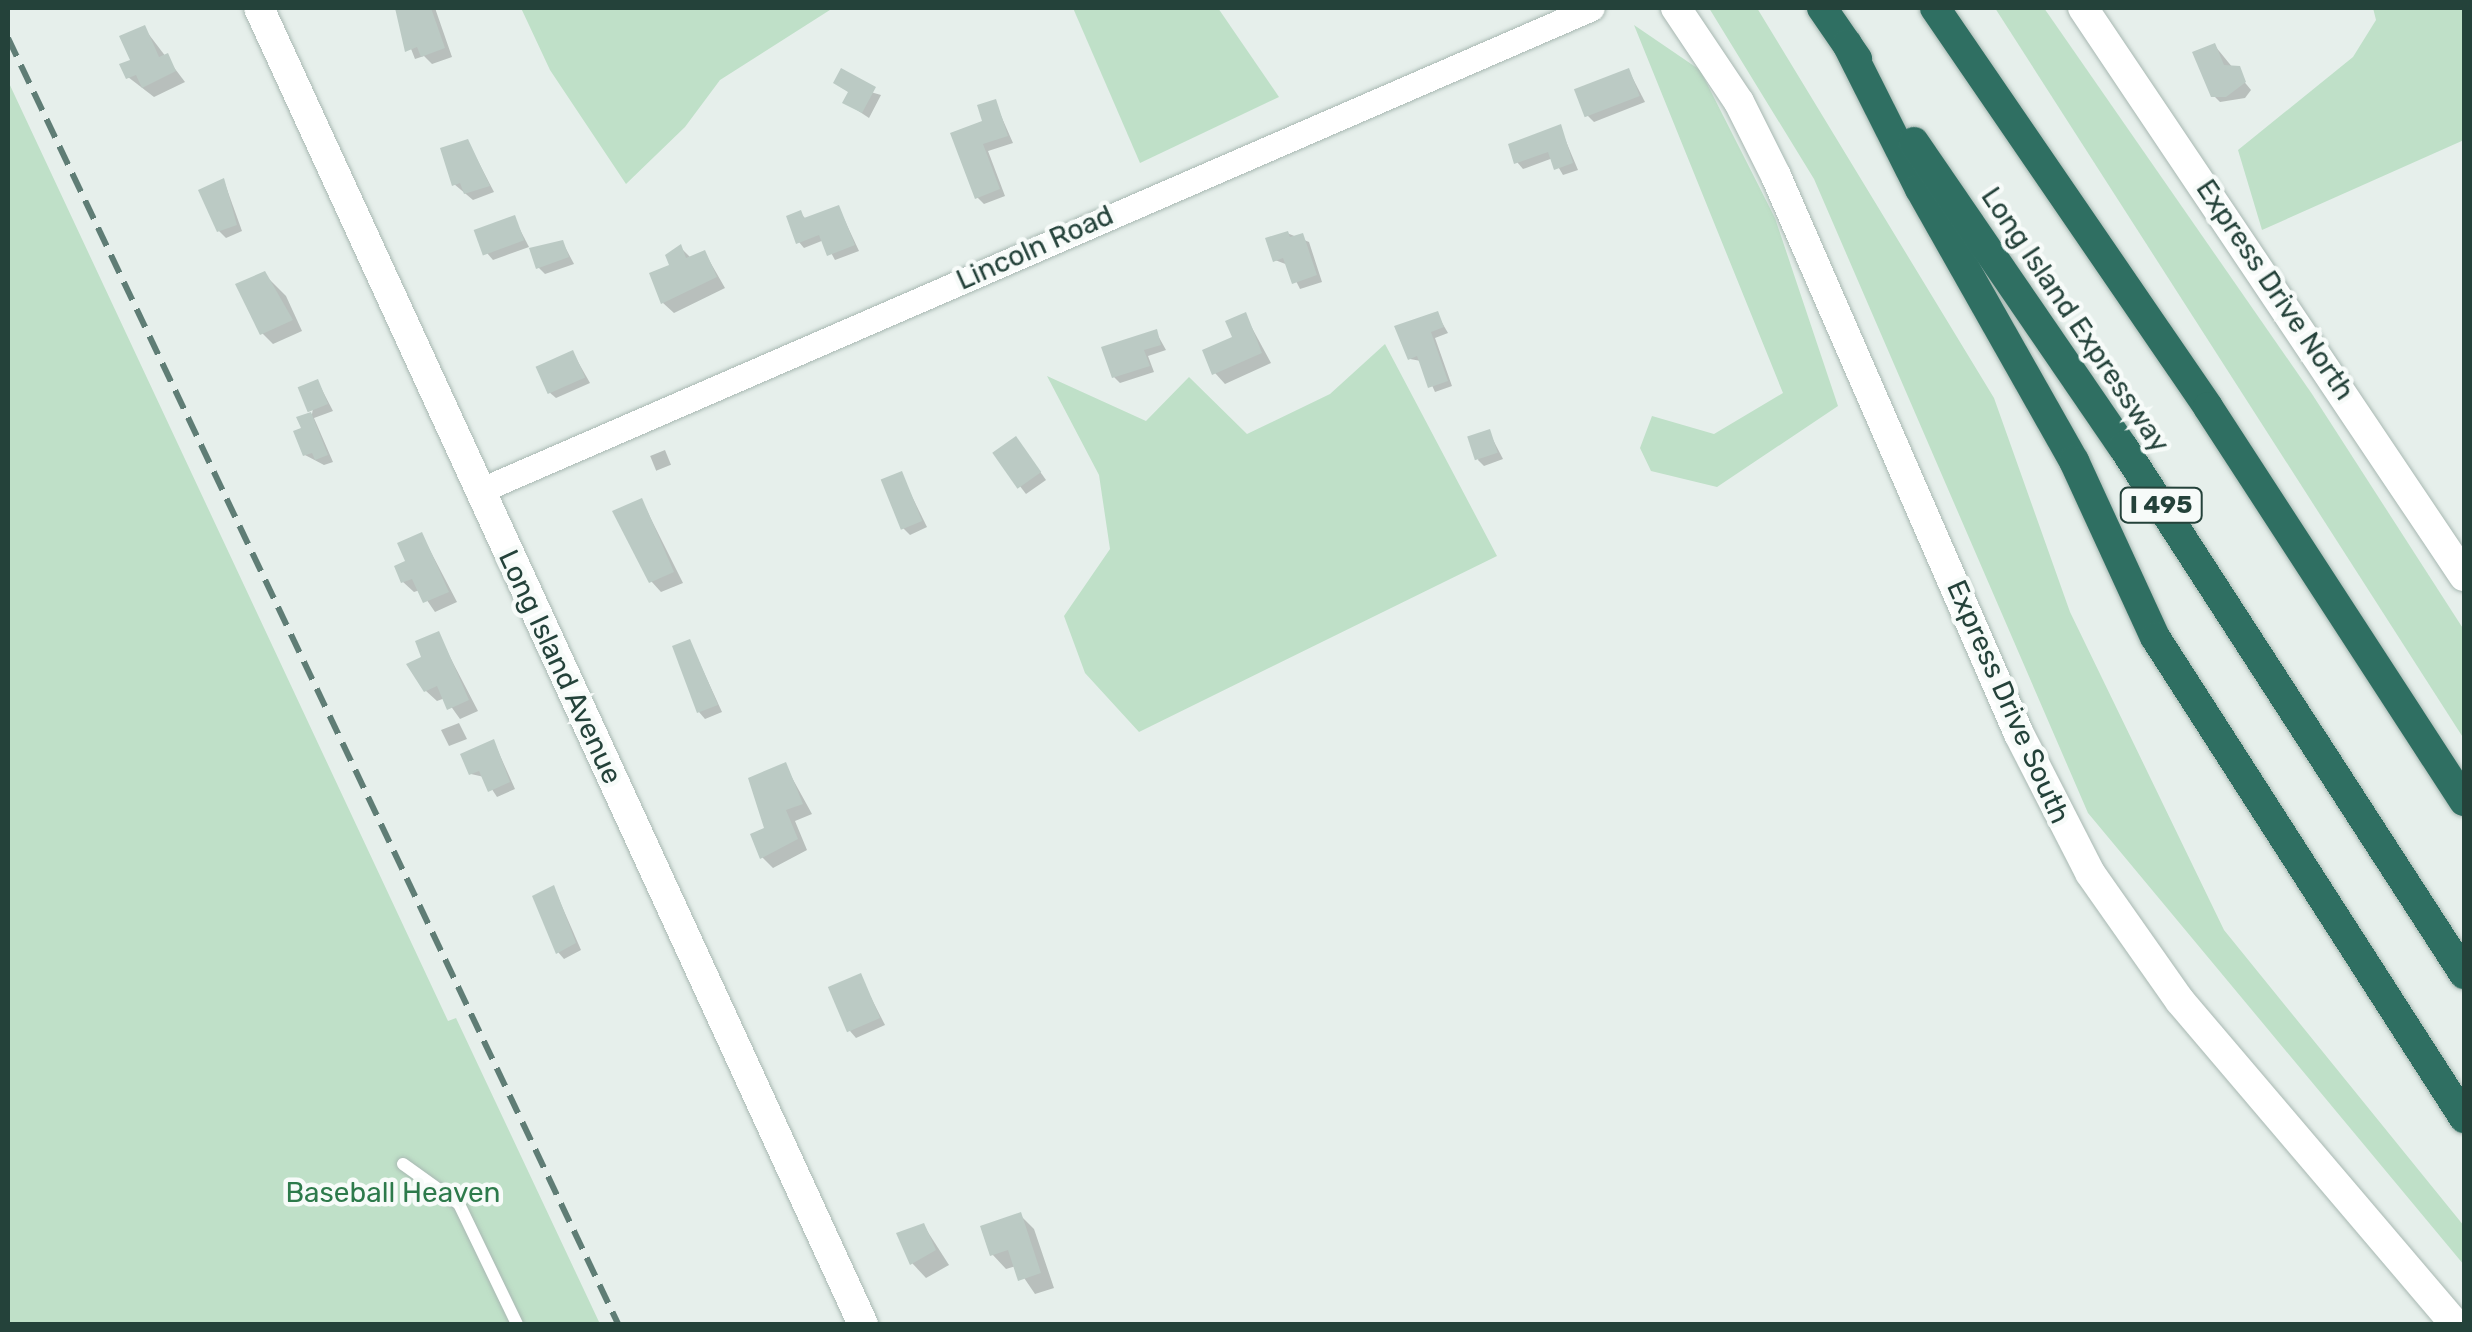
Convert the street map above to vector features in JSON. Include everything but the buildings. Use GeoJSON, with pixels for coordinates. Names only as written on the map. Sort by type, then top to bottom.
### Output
{"type":"FeatureCollection","features":[{"type":"Feature","properties":{"kind":"highway","name":"Long Island Expressway"},"geometry":{"type":"LineString","coordinates":[[1822,8],[2133,462],[2464,974]]}},
{"type":"Feature","properties":{"kind":"highway"},"geometry":{"type":"LineString","coordinates":[[1934,8],[2208,407],[2464,800]]}},
{"type":"Feature","properties":{"kind":"highway"},"geometry":{"type":"LineString","coordinates":[[1847,44],[1920,189],[2074,461],[2156,637],[2464,1118]]}},
{"type":"Feature","properties":{"kind":"main road","name":"Long Island Avenue"},"geometry":{"type":"LineString","coordinates":[[259,8],[863,1324]]}},
{"type":"Feature","properties":{"kind":"main road","name":"Express Drive South"},"geometry":{"type":"LineString","coordinates":[[1676,8],[1729,86],[1776,176],[2020,734],[2083,861],[2158,974],[2455,1324]]}},
{"type":"Feature","properties":{"kind":"main road","name":"Express Drive North"},"geometry":{"type":"LineString","coordinates":[[2082,8],[2464,576]]}},
{"type":"Feature","properties":{"kind":"street","name":"Lincoln Road"},"geometry":{"type":"LineString","coordinates":[[479,491],[1592,8]]}},
{"type":"Feature","properties":{"kind":"lane"},"geometry":{"type":"LineString","coordinates":[[403,1164],[459,1204],[517,1324]]}},
{"type":"Feature","properties":{"kind":"green space"},"geometry":{"type":"Polygon","coordinates":[[[521,8],[833,8],[720,80],[685,127],[626,184],[550,70],[521,8]]]}},
{"type":"Feature","properties":{"kind":"green space"},"geometry":{"type":"Polygon","coordinates":[[[1073,8],[1218,8],[1279,97],[1140,163],[1073,8]]]}},
{"type":"Feature","properties":{"kind":"green space"},"geometry":{"type":"Polygon","coordinates":[[[1709,8],[1757,8],[1994,398],[2070,612],[2224,930],[2464,1226],[2464,1265],[2088,813],[1814,179],[1709,8]]]}},
{"type":"Feature","properties":{"kind":"green space"},"geometry":{"type":"Polygon","coordinates":[[[1995,8],[2044,8],[2312,394],[2464,630],[2464,739],[1995,8]]]}},
{"type":"Feature","properties":{"kind":"green space"},"geometry":{"type":"Polygon","coordinates":[[[2373,8],[2464,8],[2464,140],[2262,230],[2238,150],[2353,57],[2376,20],[2373,8]]]}},
{"type":"Feature","properties":{"kind":"green space"},"geometry":{"type":"Polygon","coordinates":[[[1634,25],[1700,70],[1775,218],[1838,406],[1717,487],[1651,471],[1640,448],[1652,416],[1714,434],[1783,393],[1634,25]]]}},
{"type":"Feature","properties":{"kind":"green space","name":"Baseball Heaven"},"geometry":{"type":"Polygon","coordinates":[[[8,81],[448,1021],[456,1018],[600,1324],[8,1324],[8,81]]]}},
{"type":"Feature","properties":{"kind":"green space"},"geometry":{"type":"Polygon","coordinates":[[[1385,344],[1497,556],[1139,732],[1085,673],[1064,616],[1110,549],[1099,475],[1047,376],[1146,421],[1189,377],[1247,434],[1330,394],[1385,344]]]}},
{"type":"Feature","properties":{"kind":"railway"},"geometry":{"type":"LineString","coordinates":[[8,38],[618,1324]]}}]}
